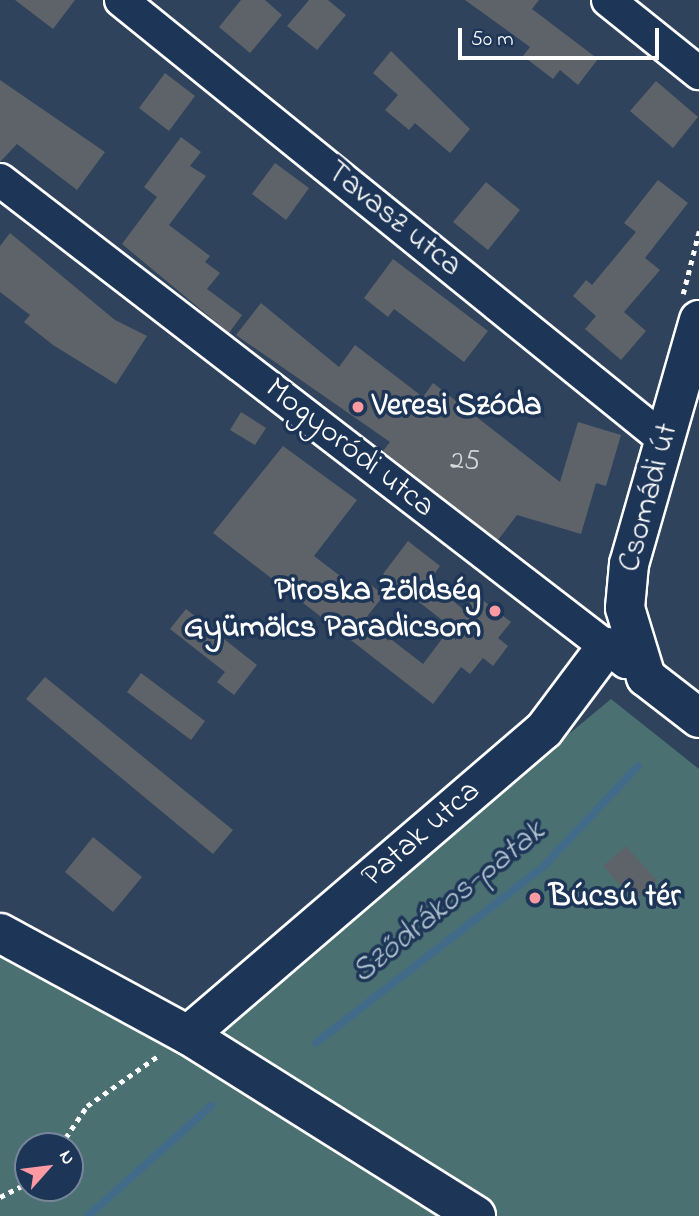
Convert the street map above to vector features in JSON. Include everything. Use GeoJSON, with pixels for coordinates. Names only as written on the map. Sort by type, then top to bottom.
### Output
{"type":"FeatureCollection","features":[{"type":"Feature","properties":{"kind":"street","name":"Tavasz utca"},"geometry":{"type":"LineString","coordinates":[[121,0],[666,441]]}},
{"type":"Feature","properties":{"kind":"street"},"geometry":{"type":"LineString","coordinates":[[608,0],[699,73]]}},
{"type":"Feature","properties":{"kind":"street","name":"Mogyoródi utca"},"geometry":{"type":"LineString","coordinates":[[0,180],[699,718]]}},
{"type":"Feature","properties":{"kind":"street","name":"Csomádi út"},"geometry":{"type":"LineString","coordinates":[[646,677],[625,608],[629,564],[699,320]]}},
{"type":"Feature","properties":{"kind":"street","name":"Patak utca"},"geometry":{"type":"LineString","coordinates":[[188,1035],[544,730],[606,647],[625,608]]}},
{"type":"Feature","properties":{"kind":"street"},"geometry":{"type":"LineString","coordinates":[[0,933],[188,1035],[476,1216]]}},
{"type":"Feature","properties":{"kind":"path"},"geometry":{"type":"LineString","coordinates":[[69,1132],[87,1106],[188,1035]]}},
{"type":"Feature","properties":{"kind":"green space","name":"Búcsú tér"},"geometry":{"type":"Polygon","coordinates":[[[611,699],[699,769],[699,1216],[0,1216],[0,953],[214,1029],[611,699]]]}},
{"type":"Feature","properties":{"kind":"building"},"geometry":{"type":"Polygon","coordinates":[[[15,0],[75,0],[53,29],[15,0]]]}},
{"type":"Feature","properties":{"kind":"building"},"geometry":{"type":"Polygon","coordinates":[[[241,0],[265,0],[282,15],[250,53],[219,27],[241,0]]]}},
{"type":"Feature","properties":{"kind":"building"},"geometry":{"type":"Polygon","coordinates":[[[309,0],[328,0],[346,15],[317,50],[287,26],[309,0]]]}},
{"type":"Feature","properties":{"kind":"building"},"geometry":{"type":"Polygon","coordinates":[[[465,0],[539,0],[532,9],[598,59],[578,85],[560,70],[553,79],[523,56],[530,47],[465,0]]]}},
{"type":"Feature","properties":{"kind":"building"},"geometry":{"type":"Polygon","coordinates":[[[391,51],[470,129],[450,153],[415,123],[409,130],[385,110],[398,95],[373,73],[391,51]]]}},
{"type":"Feature","properties":{"kind":"building"},"geometry":{"type":"Polygon","coordinates":[[[165,73],[195,96],[169,131],[139,108],[165,73]]]}},
{"type":"Feature","properties":{"kind":"building"},"geometry":{"type":"Polygon","coordinates":[[[0,80],[105,152],[77,190],[17,144],[0,162],[0,80]]]}},
{"type":"Feature","properties":{"kind":"building"},"geometry":{"type":"Polygon","coordinates":[[[656,81],[698,117],[673,148],[630,111],[656,81]]]}},
{"type":"Feature","properties":{"kind":"building"},"geometry":{"type":"Polygon","coordinates":[[[181,137],[201,152],[190,166],[206,176],[169,225],[210,256],[205,262],[220,273],[207,289],[242,315],[229,333],[122,244],[157,197],[144,187],[181,137]]]}},
{"type":"Feature","properties":{"kind":"building"},"geometry":{"type":"Polygon","coordinates":[[[275,163],[309,188],[286,220],[252,194],[275,163]]]}},
{"type":"Feature","properties":{"kind":"building"},"geometry":{"type":"Polygon","coordinates":[[[658,180],[688,203],[645,258],[660,270],[624,312],[646,331],[621,360],[585,329],[596,316],[573,296],[586,280],[592,285],[636,232],[624,223],[658,180]]]}},
{"type":"Feature","properties":{"kind":"building"},"geometry":{"type":"Polygon","coordinates":[[[486,182],[520,210],[488,250],[453,222],[486,182]]]}},
{"type":"Feature","properties":{"kind":"building"},"geometry":{"type":"Polygon","coordinates":[[[10,233],[115,320],[147,336],[116,384],[53,345],[24,322],[30,315],[0,292],[0,246],[10,233]]]}},
{"type":"Feature","properties":{"kind":"building"},"geometry":{"type":"Polygon","coordinates":[[[393,259],[488,331],[464,362],[394,309],[388,317],[364,298],[393,259]]]}},
{"type":"Feature","properties":{"kind":"building"},"geometry":{"type":"Polygon","coordinates":[[[261,303],[339,367],[355,345],[423,397],[433,383],[560,482],[578,422],[621,435],[606,486],[596,483],[581,534],[517,515],[498,540],[383,451],[390,442],[236,335],[261,303]]]}},
{"type":"Feature","properties":{"kind":"building"},"geometry":{"type":"Polygon","coordinates":[[[241,412],[266,428],[255,445],[230,430],[241,412]]]}},
{"type":"Feature","properties":{"kind":"building"},"geometry":{"type":"Polygon","coordinates":[[[283,446],[357,500],[314,556],[356,588],[363,579],[384,595],[365,619],[423,664],[451,627],[383,574],[408,541],[440,566],[429,581],[464,610],[476,595],[511,622],[498,638],[508,646],[493,666],[483,658],[470,674],[461,667],[433,704],[213,533],[283,446]]]}},
{"type":"Feature","properties":{"kind":"building"},"geometry":{"type":"Polygon","coordinates":[[[186,609],[257,665],[234,695],[217,682],[225,672],[170,629],[186,609]]]}},
{"type":"Feature","properties":{"kind":"building"},"geometry":{"type":"Polygon","coordinates":[[[141,673],[205,721],[191,740],[127,692],[141,673]]]}},
{"type":"Feature","properties":{"kind":"building"},"geometry":{"type":"Polygon","coordinates":[[[45,677],[233,830],[213,854],[26,699],[45,677]]]}},
{"type":"Feature","properties":{"kind":"building"},"geometry":{"type":"Polygon","coordinates":[[[93,837],[142,877],[113,912],[65,872],[93,837]]]}},
{"type":"Feature","properties":{"kind":"building"},"geometry":{"type":"Polygon","coordinates":[[[626,846],[657,881],[634,901],[603,866],[626,846]]]}},
{"type":"Feature","properties":{"kind":"waterway","name":"Sződrákos-patak"},"geometry":{"type":"LineString","coordinates":[[316,1043],[542,868],[638,766]]}},
{"type":"Feature","properties":{"kind":"waterway","name":"Sződrákos-patak"},"geometry":{"type":"LineString","coordinates":[[88,1216],[211,1106]]}},
{"type":"Feature","properties":{"kind":"place","name":"Veresi Szóda"},"geometry":{"type":"Point","coordinates":[358,407]}},
{"type":"Feature","properties":{"kind":"place","name":"Piroska Zöldség Gyümölcs Paradicsom"},"geometry":{"type":"Point","coordinates":[495,611]}},
{"type":"Feature","properties":{"kind":"place","name":"Búcsú tér"},"geometry":{"type":"Point","coordinates":[535,898]}}]}
